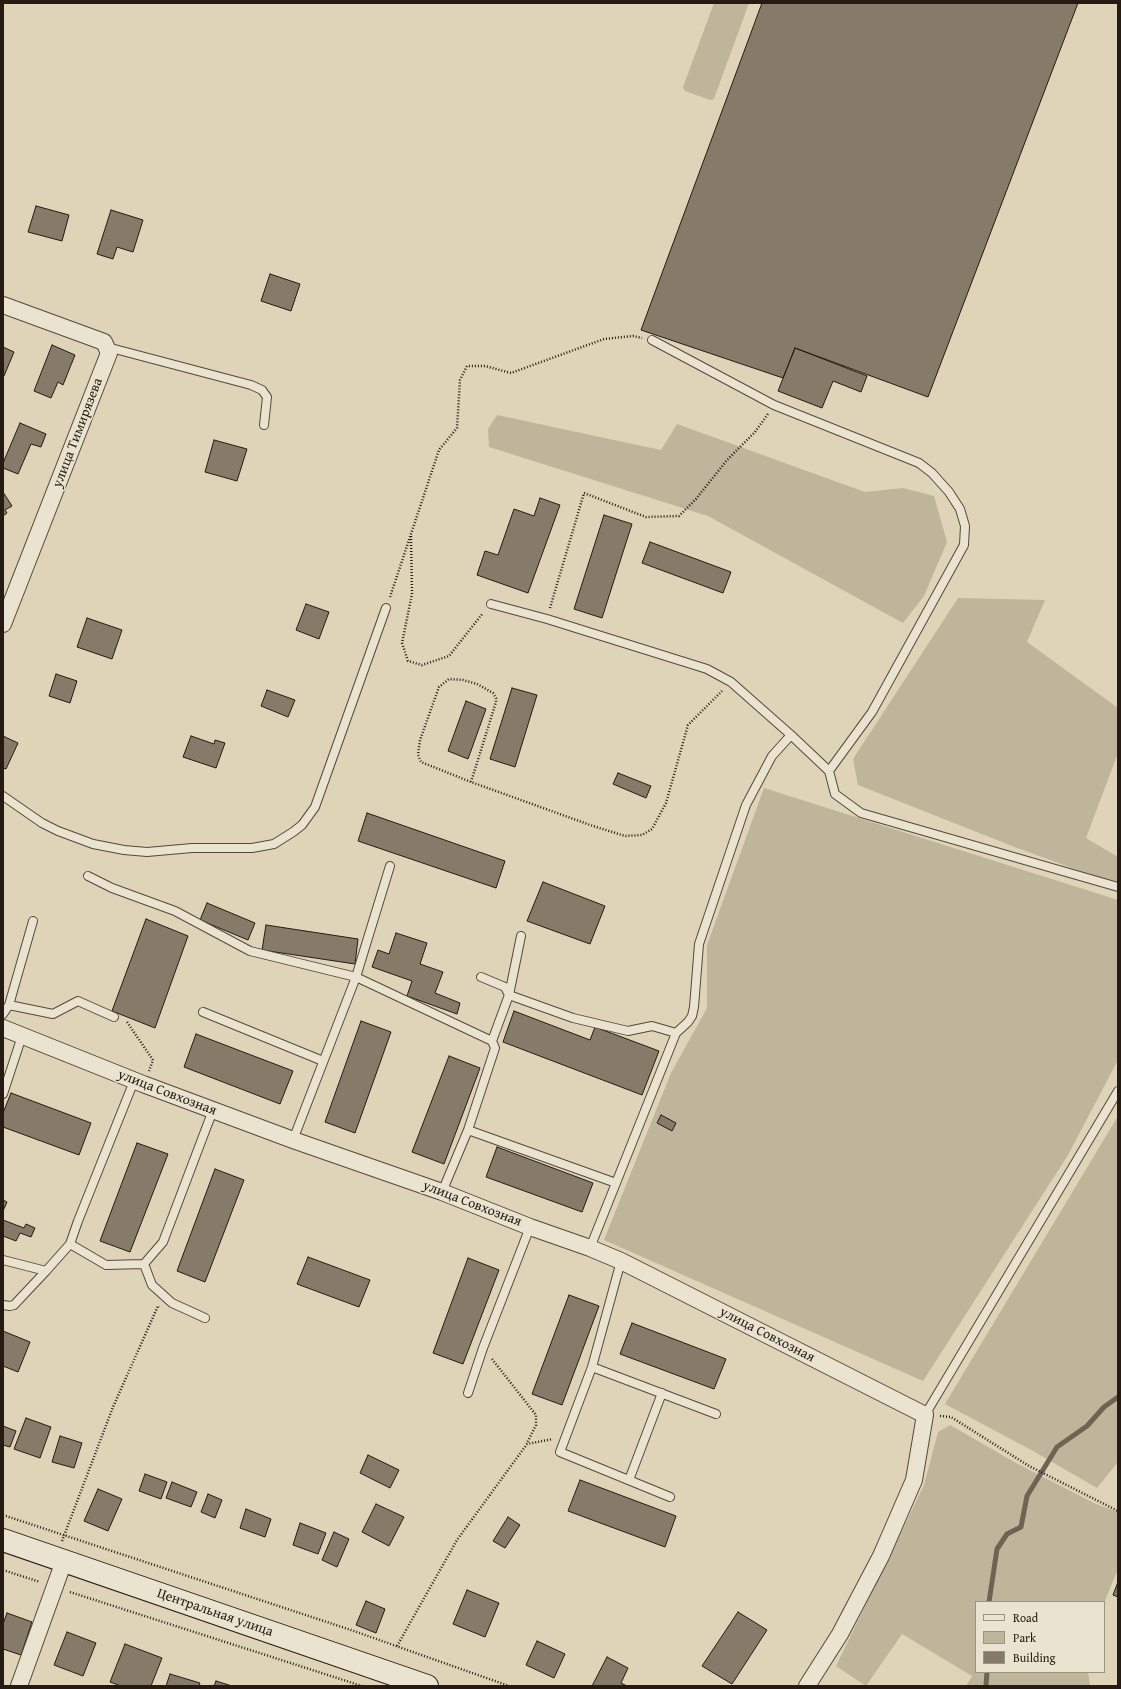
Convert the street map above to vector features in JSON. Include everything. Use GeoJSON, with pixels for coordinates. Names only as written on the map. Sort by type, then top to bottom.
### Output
{"type":"FeatureCollection","features":[{"type":"Feature","properties":{"kind":"main road","name":"Центральная улица"},"geometry":{"type":"LineString","coordinates":[[3,1540],[424,1685]]}},
{"type":"Feature","properties":{"kind":"street"},"geometry":{"type":"LineString","coordinates":[[3,305],[104,342],[107,347]]}},
{"type":"Feature","properties":{"kind":"street","name":"улица Тимирязева"},"geometry":{"type":"LineString","coordinates":[[3,624],[108,355],[107,347]]}},
{"type":"Feature","properties":{"kind":"street","name":"улица Совхозная"},"geometry":{"type":"LineString","coordinates":[[3,1028],[138,1082],[293,1140],[442,1192],[621,1261],[925,1415]]}},
{"type":"Feature","properties":{"kind":"street"},"geometry":{"type":"LineString","coordinates":[[807,1686],[840,1634],[882,1556],[914,1480],[925,1415]]}},
{"type":"Feature","properties":{"kind":"street"},"geometry":{"type":"LineString","coordinates":[[19,1686],[54,1587],[60,1560]]}},
{"type":"Feature","properties":{"kind":"lane"},"geometry":{"type":"LineString","coordinates":[[652,340],[774,405],[919,463],[949,492],[960,509],[965,526],[964,545],[872,712],[829,772]]}},
{"type":"Feature","properties":{"kind":"lane"},"geometry":{"type":"LineString","coordinates":[[107,347],[251,385],[262,390],[267,397],[264,425]]}},
{"type":"Feature","properties":{"kind":"lane"},"geometry":{"type":"LineString","coordinates":[[491,604],[547,619],[686,662],[707,669],[731,682],[792,734],[829,772],[835,794],[861,813],[1118,888]]}},
{"type":"Feature","properties":{"kind":"lane"},"geometry":{"type":"LineString","coordinates":[[3,796],[42,823],[58,831],[93,844],[124,850],[147,852],[192,848],[252,848],[274,844],[298,828],[315,807],[386,608]]}},
{"type":"Feature","properties":{"kind":"lane"},"geometry":{"type":"LineString","coordinates":[[590,1248],[676,1033],[692,1016],[699,944],[746,805],[772,756],[792,734]]}},
{"type":"Feature","properties":{"kind":"lane"},"geometry":{"type":"LineString","coordinates":[[293,1140],[356,977],[390,866]]}},
{"type":"Feature","properties":{"kind":"lane"},"geometry":{"type":"LineString","coordinates":[[88,876],[112,888],[174,911],[250,951],[356,977],[492,1041],[495,1048],[468,1130],[442,1192]]}},
{"type":"Feature","properties":{"kind":"lane"},"geometry":{"type":"LineString","coordinates":[[3,1014],[9,1005],[33,921]]}},
{"type":"Feature","properties":{"kind":"lane"},"geometry":{"type":"LineString","coordinates":[[492,1041],[509,995],[521,936]]}},
{"type":"Feature","properties":{"kind":"lane"},"geometry":{"type":"LineString","coordinates":[[481,977],[505,987],[509,995],[573,1018],[628,1031],[652,1026],[676,1033]]}},
{"type":"Feature","properties":{"kind":"lane"},"geometry":{"type":"LineString","coordinates":[[9,1005],[53,1014],[78,1001],[114,1017]]}},
{"type":"Feature","properties":{"kind":"lane"},"geometry":{"type":"LineString","coordinates":[[203,1012],[323,1061]]}},
{"type":"Feature","properties":{"kind":"lane"},"geometry":{"type":"LineString","coordinates":[[3,1094],[22,1036]]}},
{"type":"Feature","properties":{"kind":"lane"},"geometry":{"type":"LineString","coordinates":[[3,1305],[14,1305],[70,1244],[78,1220],[138,1082]]}},
{"type":"Feature","properties":{"kind":"lane"},"geometry":{"type":"LineString","coordinates":[[925,1415],[1118,1091]]}},
{"type":"Feature","properties":{"kind":"lane"},"geometry":{"type":"LineString","coordinates":[[70,1244],[106,1265],[144,1264],[163,1242],[213,1110]]}},
{"type":"Feature","properties":{"kind":"lane"},"geometry":{"type":"LineString","coordinates":[[468,1130],[616,1183]]}},
{"type":"Feature","properties":{"kind":"lane"},"geometry":{"type":"LineString","coordinates":[[468,1393],[483,1348],[530,1227]]}},
{"type":"Feature","properties":{"kind":"lane"},"geometry":{"type":"LineString","coordinates":[[3,1260],[46,1271]]}},
{"type":"Feature","properties":{"kind":"lane"},"geometry":{"type":"LineString","coordinates":[[621,1261],[592,1367],[560,1452],[670,1497]]}},
{"type":"Feature","properties":{"kind":"lane"},"geometry":{"type":"LineString","coordinates":[[144,1264],[152,1284],[174,1304],[205,1318]]}},
{"type":"Feature","properties":{"kind":"lane"},"geometry":{"type":"LineString","coordinates":[[592,1367],[716,1414]]}},
{"type":"Feature","properties":{"kind":"lane"},"geometry":{"type":"LineString","coordinates":[[629,1480],[662,1393]]}},
{"type":"Feature","properties":{"kind":"path"},"geometry":{"type":"LineString","coordinates":[[386,608],[440,450],[457,428],[460,380],[467,366],[485,366],[511,372],[604,339],[633,336],[652,340]]}},
{"type":"Feature","properties":{"kind":"path"},"geometry":{"type":"LineString","coordinates":[[547,619],[584,493],[646,517],[679,516],[696,499],[727,460],[755,432],[774,405]]}},
{"type":"Feature","properties":{"kind":"path"},"geometry":{"type":"LineString","coordinates":[[411,533],[412,594],[402,643],[408,661],[422,665],[449,656],[491,604]]}},
{"type":"Feature","properties":{"kind":"path"},"geometry":{"type":"LineString","coordinates":[[471,782],[496,698],[493,693],[477,684],[463,680],[449,679],[439,687],[420,740],[418,755],[424,764],[471,782],[594,826],[625,836],[642,835],[652,828],[666,802],[688,725],[731,682]]}},
{"type":"Feature","properties":{"kind":"path"},"geometry":{"type":"LineString","coordinates":[[127,1022],[153,1060],[138,1082]]}},
{"type":"Feature","properties":{"kind":"path"},"geometry":{"type":"LineString","coordinates":[[60,1560],[64,1536],[113,1407],[158,1306],[165,1309],[174,1304]]}},
{"type":"Feature","properties":{"kind":"path"},"geometry":{"type":"LineString","coordinates":[[397,1646],[457,1540],[527,1444],[536,1425],[536,1415],[483,1348]]}},
{"type":"Feature","properties":{"kind":"path"},"geometry":{"type":"LineString","coordinates":[[925,1415],[951,1416],[1029,1466],[1118,1511]]}},
{"type":"Feature","properties":{"kind":"path"},"geometry":{"type":"LineString","coordinates":[[527,1444],[566,1437]]}},
{"type":"Feature","properties":{"kind":"path"},"geometry":{"type":"LineString","coordinates":[[3,1515],[397,1646],[509,1686]]}},
{"type":"Feature","properties":{"kind":"path"},"geometry":{"type":"LineString","coordinates":[[3,1570],[362,1686]]}},
{"type":"Feature","properties":{"kind":"green space"},"geometry":{"type":"Polygon","coordinates":[[[714,3],[749,3],[714,99],[710,100],[685,91],[683,87],[714,3]]]}},
{"type":"Feature","properties":{"kind":"green space"},"geometry":{"type":"Polygon","coordinates":[[[497,415],[661,450],[677,424],[865,492],[903,488],[934,496],[947,542],[924,596],[903,623],[708,516],[489,447],[488,429],[497,415]]]}},
{"type":"Feature","properties":{"kind":"green space"},"geometry":{"type":"Polygon","coordinates":[[[958,598],[1045,600],[1027,642],[1118,708],[1118,753],[1086,838],[1118,857],[1118,885],[1012,846],[858,785],[853,759],[958,598]]]}},
{"type":"Feature","properties":{"kind":"green space"},"geometry":{"type":"Polygon","coordinates":[[[764,788],[1118,900],[1118,1060],[1068,1155],[923,1381],[604,1240],[671,1073],[707,1008],[707,945],[764,788]]]}},
{"type":"Feature","properties":{"kind":"green space"},"geometry":{"type":"Polygon","coordinates":[[[1118,1116],[1118,1462],[1097,1488],[1033,1451],[945,1404],[1118,1116]]]}},
{"type":"Feature","properties":{"kind":"green space"},"geometry":{"type":"Polygon","coordinates":[[[950,1425],[1016,1463],[1096,1504],[1118,1512],[1118,1569],[1105,1601],[975,1601],[975,1673],[1088,1673],[1090,1686],[966,1686],[972,1676],[902,1634],[866,1686],[836,1666],[924,1485],[938,1432],[950,1425]]]}},
{"type":"Feature","properties":{"kind":"building"},"geometry":{"type":"Polygon","coordinates":[[[762,3],[1078,3],[928,397],[795,348],[783,378],[641,330],[762,3]]]}},
{"type":"Feature","properties":{"kind":"building"},"geometry":{"type":"Polygon","coordinates":[[[36,206],[69,215],[62,241],[28,232],[36,206]]]}},
{"type":"Feature","properties":{"kind":"building"},"geometry":{"type":"Polygon","coordinates":[[[111,210],[143,220],[133,252],[117,247],[113,259],[97,254],[111,210]]]}},
{"type":"Feature","properties":{"kind":"building"},"geometry":{"type":"Polygon","coordinates":[[[270,274],[300,284],[291,311],[261,301],[270,274]]]}},
{"type":"Feature","properties":{"kind":"building"},"geometry":{"type":"Polygon","coordinates":[[[52,345],[75,355],[63,385],[58,382],[51,398],[34,391],[52,345]]]}},
{"type":"Feature","properties":{"kind":"building"},"geometry":{"type":"Polygon","coordinates":[[[3,347],[14,352],[4,376],[3,375],[3,347]]]}},
{"type":"Feature","properties":{"kind":"building"},"geometry":{"type":"Polygon","coordinates":[[[795,348],[867,376],[861,392],[833,381],[822,408],[778,391],[795,348]]]}},
{"type":"Feature","properties":{"kind":"building"},"geometry":{"type":"Polygon","coordinates":[[[20,423],[46,434],[41,447],[31,444],[18,474],[3,468],[3,463],[20,423]]]}},
{"type":"Feature","properties":{"kind":"building"},"geometry":{"type":"Polygon","coordinates":[[[214,440],[247,449],[237,481],[205,472],[214,440]]]}},
{"type":"Feature","properties":{"kind":"building"},"geometry":{"type":"Polygon","coordinates":[[[3,492],[12,506],[5,510],[7,513],[3,516],[3,492]]]}},
{"type":"Feature","properties":{"kind":"building"},"geometry":{"type":"Polygon","coordinates":[[[540,498],[560,505],[528,593],[477,575],[485,551],[498,555],[514,509],[534,516],[540,498]]]}},
{"type":"Feature","properties":{"kind":"building"},"geometry":{"type":"Polygon","coordinates":[[[604,515],[632,524],[602,618],[574,609],[604,515]]]}},
{"type":"Feature","properties":{"kind":"building"},"geometry":{"type":"Polygon","coordinates":[[[650,542],[731,572],[723,593],[642,563],[650,542]]]}},
{"type":"Feature","properties":{"kind":"building"},"geometry":{"type":"Polygon","coordinates":[[[306,604],[329,612],[319,639],[296,630],[306,604]]]}},
{"type":"Feature","properties":{"kind":"building"},"geometry":{"type":"Polygon","coordinates":[[[87,618],[122,630],[112,659],[77,647],[87,618]]]}},
{"type":"Feature","properties":{"kind":"building"},"geometry":{"type":"Polygon","coordinates":[[[56,674],[77,681],[70,703],[49,696],[56,674]]]}},
{"type":"Feature","properties":{"kind":"building"},"geometry":{"type":"Polygon","coordinates":[[[512,688],[537,695],[515,767],[490,759],[512,688]]]}},
{"type":"Feature","properties":{"kind":"building"},"geometry":{"type":"Polygon","coordinates":[[[267,690],[295,700],[288,717],[261,706],[267,690]]]}},
{"type":"Feature","properties":{"kind":"building"},"geometry":{"type":"Polygon","coordinates":[[[466,701],[486,709],[468,759],[448,751],[466,701]]]}},
{"type":"Feature","properties":{"kind":"building"},"geometry":{"type":"Polygon","coordinates":[[[3,736],[18,743],[6,769],[3,768],[3,736]]]}},
{"type":"Feature","properties":{"kind":"building"},"geometry":{"type":"Polygon","coordinates":[[[191,736],[214,744],[215,740],[225,743],[216,768],[183,757],[191,736]]]}},
{"type":"Feature","properties":{"kind":"building"},"geometry":{"type":"Polygon","coordinates":[[[618,773],[651,786],[646,798],[613,784],[618,773]]]}},
{"type":"Feature","properties":{"kind":"building"},"geometry":{"type":"Polygon","coordinates":[[[367,813],[505,861],[496,888],[358,841],[367,813]]]}},
{"type":"Feature","properties":{"kind":"building"},"geometry":{"type":"Polygon","coordinates":[[[543,882],[605,906],[590,944],[527,921],[543,882]]]}},
{"type":"Feature","properties":{"kind":"building"},"geometry":{"type":"Polygon","coordinates":[[[207,903],[255,923],[248,940],[200,920],[207,903]]]}},
{"type":"Feature","properties":{"kind":"building"},"geometry":{"type":"Polygon","coordinates":[[[146,919],[188,936],[155,1028],[112,1011],[146,919]]]}},
{"type":"Feature","properties":{"kind":"building"},"geometry":{"type":"Polygon","coordinates":[[[266,925],[358,939],[355,964],[262,950],[266,925]]]}},
{"type":"Feature","properties":{"kind":"building"},"geometry":{"type":"Polygon","coordinates":[[[396,933],[427,943],[420,964],[443,972],[435,993],[460,1003],[457,1014],[407,996],[412,981],[372,967],[378,950],[389,954],[396,933]]]}},
{"type":"Feature","properties":{"kind":"building"},"geometry":{"type":"Polygon","coordinates":[[[514,1011],[590,1040],[595,1027],[659,1051],[642,1095],[503,1042],[514,1011]]]}},
{"type":"Feature","properties":{"kind":"building"},"geometry":{"type":"Polygon","coordinates":[[[361,1021],[391,1032],[355,1133],[325,1122],[361,1021]]]}},
{"type":"Feature","properties":{"kind":"building"},"geometry":{"type":"Polygon","coordinates":[[[196,1034],[293,1071],[280,1104],[184,1067],[196,1034]]]}},
{"type":"Feature","properties":{"kind":"building"},"geometry":{"type":"Polygon","coordinates":[[[449,1056],[480,1068],[444,1164],[412,1152],[449,1056]]]}},
{"type":"Feature","properties":{"kind":"building"},"geometry":{"type":"Polygon","coordinates":[[[11,1093],[91,1123],[79,1155],[3,1127],[3,1113],[11,1093]]]}},
{"type":"Feature","properties":{"kind":"building"},"geometry":{"type":"Polygon","coordinates":[[[661,1115],[676,1123],[672,1131],[657,1123],[661,1115]]]}},
{"type":"Feature","properties":{"kind":"building"},"geometry":{"type":"Polygon","coordinates":[[[137,1143],[168,1154],[130,1252],[100,1241],[137,1143]]]}},
{"type":"Feature","properties":{"kind":"building"},"geometry":{"type":"Polygon","coordinates":[[[497,1147],[593,1183],[582,1212],[486,1177],[497,1147]]]}},
{"type":"Feature","properties":{"kind":"building"},"geometry":{"type":"Polygon","coordinates":[[[215,1169],[244,1180],[205,1282],[177,1271],[215,1169]]]}},
{"type":"Feature","properties":{"kind":"building"},"geometry":{"type":"Polygon","coordinates":[[[3,1200],[7,1202],[3,1211],[3,1200]]]}},
{"type":"Feature","properties":{"kind":"building"},"geometry":{"type":"Polygon","coordinates":[[[3,1220],[24,1228],[26,1224],[35,1228],[31,1237],[20,1233],[16,1241],[3,1236],[3,1220]]]}},
{"type":"Feature","properties":{"kind":"building"},"geometry":{"type":"Polygon","coordinates":[[[308,1257],[370,1280],[359,1307],[297,1284],[308,1257]]]}},
{"type":"Feature","properties":{"kind":"building"},"geometry":{"type":"Polygon","coordinates":[[[468,1258],[499,1270],[463,1364],[433,1353],[468,1258]]]}},
{"type":"Feature","properties":{"kind":"building"},"geometry":{"type":"Polygon","coordinates":[[[569,1295],[599,1306],[562,1405],[532,1394],[569,1295]]]}},
{"type":"Feature","properties":{"kind":"building"},"geometry":{"type":"Polygon","coordinates":[[[632,1323],[726,1359],[714,1389],[620,1354],[632,1323]]]}},
{"type":"Feature","properties":{"kind":"building"},"geometry":{"type":"Polygon","coordinates":[[[3,1331],[30,1342],[18,1372],[3,1366],[3,1331]]]}},
{"type":"Feature","properties":{"kind":"building"},"geometry":{"type":"Polygon","coordinates":[[[26,1418],[51,1427],[40,1458],[14,1449],[26,1418]]]}},
{"type":"Feature","properties":{"kind":"building"},"geometry":{"type":"Polygon","coordinates":[[[3,1426],[16,1431],[10,1447],[3,1445],[3,1426]]]}},
{"type":"Feature","properties":{"kind":"building"},"geometry":{"type":"Polygon","coordinates":[[[60,1436],[82,1443],[74,1468],[52,1462],[60,1436]]]}},
{"type":"Feature","properties":{"kind":"building"},"geometry":{"type":"Polygon","coordinates":[[[368,1455],[399,1470],[390,1488],[360,1473],[368,1455]]]}},
{"type":"Feature","properties":{"kind":"building"},"geometry":{"type":"Polygon","coordinates":[[[145,1474],[167,1482],[161,1499],[139,1491],[145,1474]]]}},
{"type":"Feature","properties":{"kind":"building"},"geometry":{"type":"Polygon","coordinates":[[[580,1480],[676,1516],[665,1547],[568,1511],[580,1480]]]}},
{"type":"Feature","properties":{"kind":"building"},"geometry":{"type":"Polygon","coordinates":[[[172,1482],[197,1492],[191,1507],[166,1498],[172,1482]]]}},
{"type":"Feature","properties":{"kind":"building"},"geometry":{"type":"Polygon","coordinates":[[[98,1489],[122,1499],[108,1531],[84,1521],[98,1489]]]}},
{"type":"Feature","properties":{"kind":"building"},"geometry":{"type":"Polygon","coordinates":[[[208,1494],[222,1500],[215,1518],[201,1512],[208,1494]]]}},
{"type":"Feature","properties":{"kind":"building"},"geometry":{"type":"Polygon","coordinates":[[[376,1504],[404,1517],[389,1546],[362,1532],[376,1504]]]}},
{"type":"Feature","properties":{"kind":"building"},"geometry":{"type":"Polygon","coordinates":[[[246,1509],[271,1519],[265,1537],[240,1528],[246,1509]]]}},
{"type":"Feature","properties":{"kind":"building"},"geometry":{"type":"Polygon","coordinates":[[[508,1517],[520,1525],[505,1548],[493,1541],[508,1517]]]}},
{"type":"Feature","properties":{"kind":"building"},"geometry":{"type":"Polygon","coordinates":[[[300,1523],[326,1533],[318,1554],[293,1545],[300,1523]]]}},
{"type":"Feature","properties":{"kind":"building"},"geometry":{"type":"Polygon","coordinates":[[[334,1532],[349,1539],[337,1567],[322,1560],[334,1532]]]}},
{"type":"Feature","properties":{"kind":"building"},"geometry":{"type":"Polygon","coordinates":[[[1118,1582],[1118,1597],[1113,1595],[1118,1582]]]}},
{"type":"Feature","properties":{"kind":"building"},"geometry":{"type":"Polygon","coordinates":[[[467,1590],[499,1603],[485,1637],[453,1624],[467,1590]]]}},
{"type":"Feature","properties":{"kind":"building"},"geometry":{"type":"Polygon","coordinates":[[[366,1601],[385,1609],[376,1633],[356,1625],[366,1601]]]}},
{"type":"Feature","properties":{"kind":"building"},"geometry":{"type":"Polygon","coordinates":[[[738,1612],[767,1630],[732,1684],[702,1666],[738,1612]]]}},
{"type":"Feature","properties":{"kind":"building"},"geometry":{"type":"Polygon","coordinates":[[[7,1613],[32,1622],[21,1655],[3,1649],[3,1624],[7,1613]]]}},
{"type":"Feature","properties":{"kind":"building"},"geometry":{"type":"Polygon","coordinates":[[[67,1632],[96,1643],[83,1676],[54,1665],[67,1632]]]}},
{"type":"Feature","properties":{"kind":"building"},"geometry":{"type":"Polygon","coordinates":[[[537,1641],[565,1654],[554,1678],[526,1665],[537,1641]]]}},
{"type":"Feature","properties":{"kind":"building"},"geometry":{"type":"Polygon","coordinates":[[[125,1644],[162,1658],[151,1686],[121,1686],[110,1682],[125,1644]]]}},
{"type":"Feature","properties":{"kind":"building"},"geometry":{"type":"Polygon","coordinates":[[[607,1657],[628,1668],[621,1683],[627,1686],[592,1686],[607,1657]]]}},
{"type":"Feature","properties":{"kind":"building"},"geometry":{"type":"Polygon","coordinates":[[[170,1674],[200,1683],[199,1686],[166,1686],[170,1674]]]}},
{"type":"Feature","properties":{"kind":"building"},"geometry":{"type":"Polygon","coordinates":[[[216,1681],[232,1686],[214,1686],[216,1681]]]}},
{"type":"Feature","properties":{"kind":"waterway"},"geometry":{"type":"LineString","coordinates":[[989,1601],[997,1549],[1007,1534],[1021,1527],[1027,1496],[1057,1447],[1087,1426],[1104,1407],[1118,1397]]}},
{"type":"Feature","properties":{"kind":"waterway"},"geometry":{"type":"LineString","coordinates":[[986,1686],[987,1673]]}}]}
